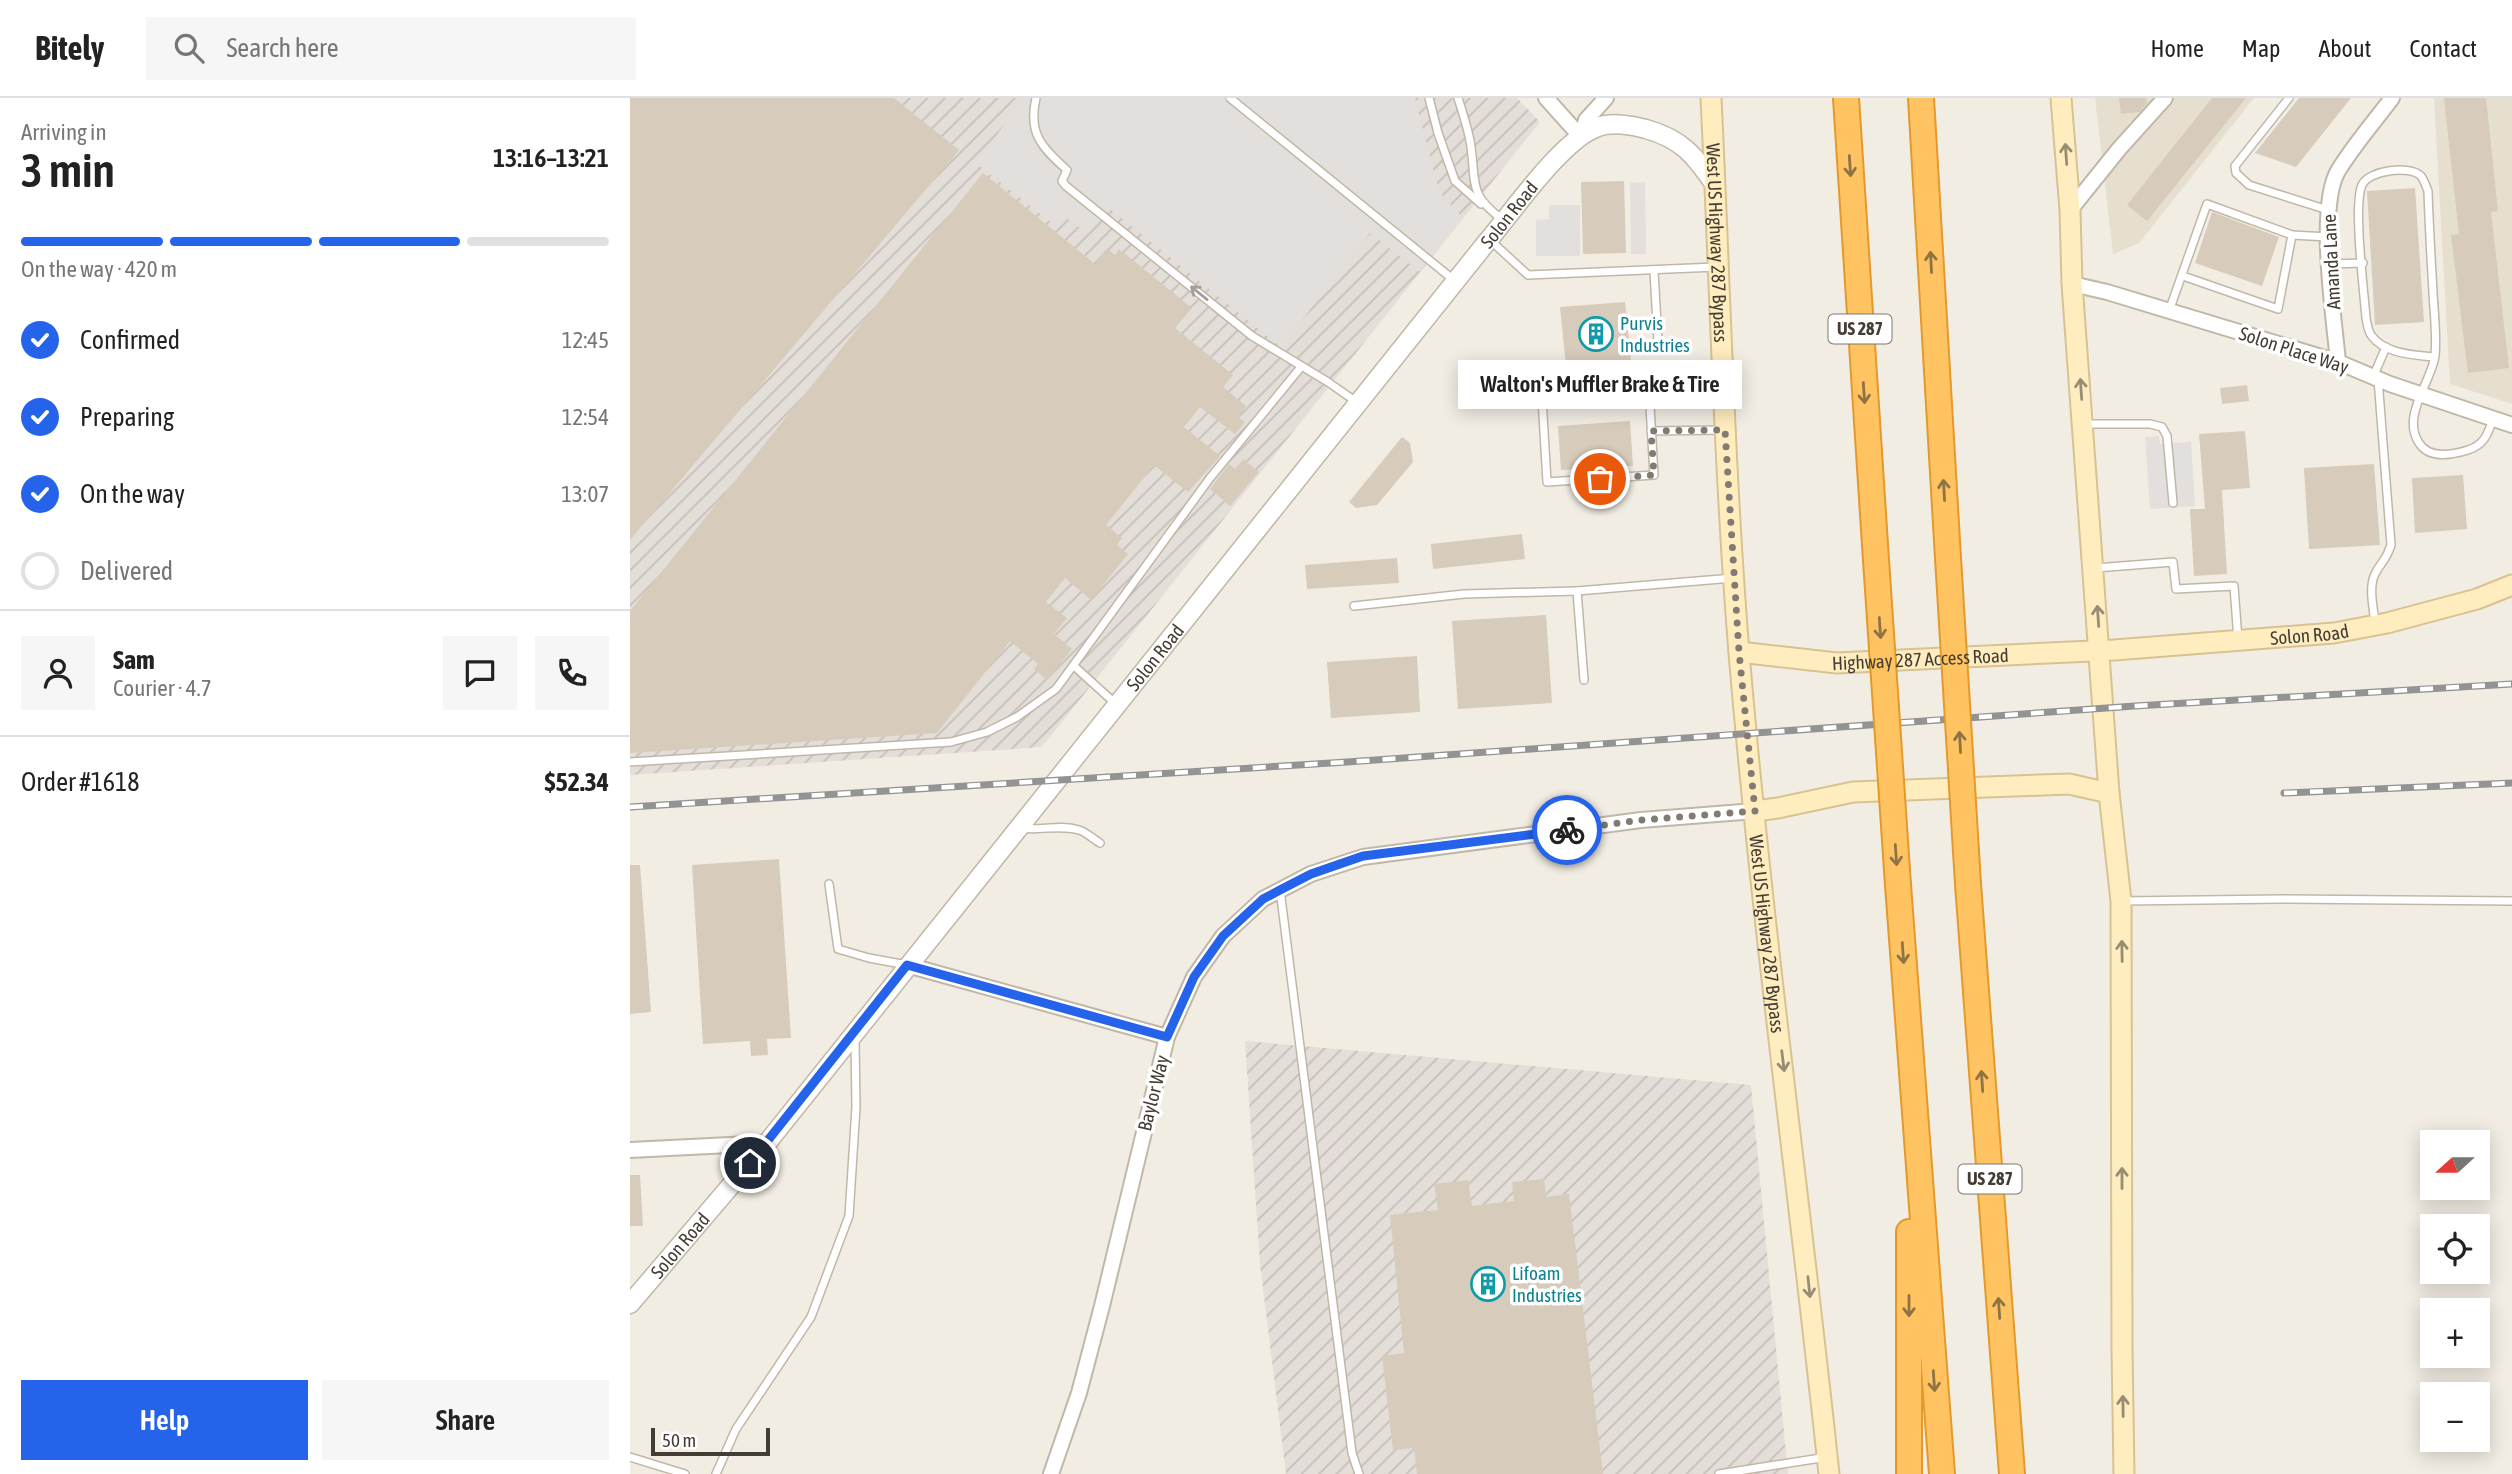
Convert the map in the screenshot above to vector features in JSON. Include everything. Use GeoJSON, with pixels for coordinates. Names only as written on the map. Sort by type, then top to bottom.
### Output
{"type":"FeatureCollection","features":[{"type":"Feature","properties":{"kind":"highway","name":"US 287"},"geometry":{"type":"LineString","coordinates":[[1846,98],[1875,560],[1942,1474]]}},
{"type":"Feature","properties":{"kind":"highway","name":"US 287"},"geometry":{"type":"LineString","coordinates":[[1921,98],[1968,884],[2012,1474]]}},
{"type":"Feature","properties":{"kind":"highway"},"geometry":{"type":"LineString","coordinates":[[1909,1474],[1908,1235],[1913,1204],[1920,1191]]}},
{"type":"Feature","properties":{"kind":"highway"},"geometry":{"type":"LineString","coordinates":[[2003,1360],[2019,1474]]}},
{"type":"Feature","properties":{"kind":"main road","name":"West US Highway 287 Bypass"},"geometry":{"type":"LineString","coordinates":[[1711,98],[1725,430],[1739,652],[1828,1466]]}},
{"type":"Feature","properties":{"kind":"main road"},"geometry":{"type":"LineString","coordinates":[[2062,98],[2072,284],[2109,793],[2121,901],[2124,1474]]}},
{"type":"Feature","properties":{"kind":"main road","name":"Solon Road"},"geometry":{"type":"LineString","coordinates":[[2100,649],[2334,634],[2477,599],[2512,585]]}},
{"type":"Feature","properties":{"kind":"main road","name":"Highway 287 Access Road"},"geometry":{"type":"LineString","coordinates":[[1739,652],[1837,663],[2100,649]]}},
{"type":"Feature","properties":{"kind":"main road"},"geometry":{"type":"LineString","coordinates":[[1755,811],[1853,792],[1908,789],[2069,784],[2109,793]]}},
{"type":"Feature","properties":{"kind":"street"},"geometry":{"type":"LineString","coordinates":[[1546,98],[1581,137]]}},
{"type":"Feature","properties":{"kind":"street"},"geometry":{"type":"LineString","coordinates":[[1581,137],[1586,120],[1606,98]]}},
{"type":"Feature","properties":{"kind":"street"},"geometry":{"type":"LineString","coordinates":[[2070,210],[2165,98]]}},
{"type":"Feature","properties":{"kind":"street","name":"Amanda Lane"},"geometry":{"type":"LineString","coordinates":[[2338,362],[2328,237],[2328,200],[2337,173],[2392,98]]}},
{"type":"Feature","properties":{"kind":"street","name":"Solon Road"},"geometry":{"type":"LineString","coordinates":[[630,1304],[767,1143],[1455,281],[1558,157],[1581,137],[1604,125],[1636,126],[1662,133],[1680,143],[1697,159],[1715,185]]}},
{"type":"Feature","properties":{"kind":"street","name":"Solon Place Way"},"geometry":{"type":"LineString","coordinates":[[2072,284],[2338,362],[2376,378],[2512,425]]}},
{"type":"Feature","properties":{"kind":"street","name":"Baylor Way"},"geometry":{"type":"LineString","coordinates":[[1051,1474],[1079,1393],[1167,1037],[1194,977],[1223,936],[1263,899],[1311,874],[1363,856],[1641,820],[1755,811]]}},
{"type":"Feature","properties":{"kind":"street"},"geometry":{"type":"LineString","coordinates":[[907,965],[1167,1037]]}},
{"type":"Feature","properties":{"kind":"street"},"geometry":{"type":"LineString","coordinates":[[630,1150],[767,1143]]}},
{"type":"Feature","properties":{"kind":"lane"},"geometry":{"type":"LineString","coordinates":[[1036,98],[1032,118],[1038,136],[1047,152],[1067,170],[1062,181],[1066,186],[1252,336],[1328,382],[1358,404]]}},
{"type":"Feature","properties":{"kind":"lane"},"geometry":{"type":"LineString","coordinates":[[1230,98],[1455,281]]}},
{"type":"Feature","properties":{"kind":"lane"},"geometry":{"type":"LineString","coordinates":[[1430,98],[1438,133],[1455,181],[1504,221]]}},
{"type":"Feature","properties":{"kind":"lane"},"geometry":{"type":"LineString","coordinates":[[1458,98],[1471,145],[1473,179],[1478,196],[1487,208]]}},
{"type":"Feature","properties":{"kind":"lane"},"geometry":{"type":"LineString","coordinates":[[2289,98],[2235,166],[2236,173],[2249,185],[2328,210]]}},
{"type":"Feature","properties":{"kind":"lane"},"geometry":{"type":"LineString","coordinates":[[2434,358],[2409,355],[2386,347],[2371,335],[2366,318],[2357,205],[2362,184],[2369,176],[2378,172],[2413,171],[2422,177],[2428,191],[2435,333],[2434,358],[2414,414],[2413,426],[2420,444],[2431,452],[2445,455],[2474,448],[2485,439],[2493,419]]}},
{"type":"Feature","properties":{"kind":"lane"},"geometry":{"type":"LineString","coordinates":[[2169,311],[2207,204],[2292,235],[2328,237]]}},
{"type":"Feature","properties":{"kind":"lane"},"geometry":{"type":"LineString","coordinates":[[2183,276],[2278,309],[2292,235]]}},
{"type":"Feature","properties":{"kind":"lane"},"geometry":{"type":"LineString","coordinates":[[1489,240],[1528,275],[1718,267]]}},
{"type":"Feature","properties":{"kind":"lane"},"geometry":{"type":"LineString","coordinates":[[2330,264],[2363,262]]}},
{"type":"Feature","properties":{"kind":"lane"},"geometry":{"type":"LineString","coordinates":[[1654,271],[1658,341]]}},
{"type":"Feature","properties":{"kind":"lane"},"geometry":{"type":"LineString","coordinates":[[2375,625],[2372,587],[2375,573],[2387,559],[2391,545],[2376,378],[2386,347]]}},
{"type":"Feature","properties":{"kind":"lane"},"geometry":{"type":"LineString","coordinates":[[630,762],[951,742],[987,732],[1017,717],[1056,688],[1074,666],[1210,478],[1301,367]]}},
{"type":"Feature","properties":{"kind":"lane"},"geometry":{"type":"LineString","coordinates":[[1649,389],[1651,431],[1654,475],[1546,482],[1542,398],[1649,389]]}},
{"type":"Feature","properties":{"kind":"lane"},"geometry":{"type":"LineString","coordinates":[[2083,424],[2150,424],[2162,427],[2167,436],[2173,503]]}},
{"type":"Feature","properties":{"kind":"lane"},"geometry":{"type":"LineString","coordinates":[[1651,431],[1725,430]]}},
{"type":"Feature","properties":{"kind":"lane"},"geometry":{"type":"LineString","coordinates":[[2094,568],[2173,562],[2176,589],[2234,586],[2238,640]]}},
{"type":"Feature","properties":{"kind":"lane"},"geometry":{"type":"LineString","coordinates":[[1354,606],[1464,594],[1577,591],[1734,578]]}},
{"type":"Feature","properties":{"kind":"lane"},"geometry":{"type":"LineString","coordinates":[[1577,591],[1584,680]]}},
{"type":"Feature","properties":{"kind":"lane"},"geometry":{"type":"LineString","coordinates":[[1074,666],[1118,705]]}},
{"type":"Feature","properties":{"kind":"lane"},"geometry":{"type":"LineString","coordinates":[[1019,828],[1032,830],[1057,827],[1080,830],[1100,843]]}},
{"type":"Feature","properties":{"kind":"lane"},"geometry":{"type":"LineString","coordinates":[[829,884],[838,949],[907,965]]}},
{"type":"Feature","properties":{"kind":"lane"},"geometry":{"type":"LineString","coordinates":[[1280,890],[1352,1453],[1359,1474]]}},
{"type":"Feature","properties":{"kind":"lane"},"geometry":{"type":"LineString","coordinates":[[2121,901],[2512,901]]}},
{"type":"Feature","properties":{"kind":"lane"},"geometry":{"type":"LineString","coordinates":[[716,1474],[736,1429],[811,1317],[849,1216],[856,1107],[855,1032]]}},
{"type":"Feature","properties":{"kind":"lane"},"geometry":{"type":"LineString","coordinates":[[630,1457],[685,1474]]}},
{"type":"Feature","properties":{"kind":"lane"},"geometry":{"type":"LineString","coordinates":[[1719,1474],[1828,1466]]}},
{"type":"Feature","properties":{"kind":"shaded area"},"geometry":{"type":"Polygon","coordinates":[[[630,98],[1517,98],[1540,122],[1042,747],[630,775],[630,98]]]}},
{"type":"Feature","properties":{"kind":"shaded area"},"geometry":{"type":"Polygon","coordinates":[[[1024,98],[1415,98],[1439,192],[1463,218],[1420,272],[1370,233],[1281,347],[1109,208],[1088,234],[1065,217],[1057,227],[976,163],[1024,98]]]}},
{"type":"Feature","properties":{"kind":"shaded area"},"geometry":{"type":"Polygon","coordinates":[[[2095,98],[2254,98],[2139,243],[2113,254],[2095,98]]]}},
{"type":"Feature","properties":{"kind":"shaded area"},"geometry":{"type":"Polygon","coordinates":[[[2434,98],[2512,98],[2512,404],[2450,384],[2434,98]]]}},
{"type":"Feature","properties":{"kind":"shaded area"},"geometry":{"type":"Polygon","coordinates":[[[1645,182],[1646,254],[1631,254],[1630,183],[1645,182]]]}},
{"type":"Feature","properties":{"kind":"shaded area"},"geometry":{"type":"Polygon","coordinates":[[[1549,205],[1580,205],[1580,256],[1536,256],[1536,220],[1549,219],[1549,205]]]}},
{"type":"Feature","properties":{"kind":"shaded area"},"geometry":{"type":"Polygon","coordinates":[[[2159,436],[2160,444],[2191,442],[2195,506],[2150,509],[2145,437],[2159,436]]]}},
{"type":"Feature","properties":{"kind":"shaded area"},"geometry":{"type":"Polygon","coordinates":[[[1245,1041],[1751,1085],[1788,1474],[1286,1474],[1260,1264],[1245,1041]]]}},
{"type":"Feature","properties":{"kind":"building"},"geometry":{"type":"Polygon","coordinates":[[[630,98],[894,98],[959,150],[630,540],[630,98]]]}},
{"type":"Feature","properties":{"kind":"building"},"geometry":{"type":"Polygon","coordinates":[[[2119,98],[2146,98],[2147,103],[2140,112],[2121,114],[2119,98]]]}},
{"type":"Feature","properties":{"kind":"building"},"geometry":{"type":"Polygon","coordinates":[[[2212,98],[2246,98],[2147,221],[2127,205],[2212,98]]]}},
{"type":"Feature","properties":{"kind":"building"},"geometry":{"type":"Polygon","coordinates":[[[2299,98],[2351,98],[2296,167],[2255,153],[2299,98]]]}},
{"type":"Feature","properties":{"kind":"building"},"geometry":{"type":"Polygon","coordinates":[[[2444,98],[2486,98],[2498,211],[2491,212],[2509,368],[2468,373],[2451,235],[2459,234],[2444,98]]]}},
{"type":"Feature","properties":{"kind":"building"},"geometry":{"type":"Polygon","coordinates":[[[983,173],[1095,264],[1107,248],[1115,255],[1119,249],[1192,308],[1175,328],[1233,375],[1223,387],[1246,406],[1238,417],[1245,422],[1235,434],[1200,407],[1184,427],[1220,456],[1188,492],[1154,465],[1106,525],[1122,538],[1117,545],[1128,554],[1091,600],[1065,578],[1046,602],[1067,618],[1054,634],[1072,649],[1047,680],[1034,669],[1038,664],[1010,641],[937,733],[630,753],[630,611],[983,173]]]}},
{"type":"Feature","properties":{"kind":"building"},"geometry":{"type":"Polygon","coordinates":[[[1624,181],[1626,253],[1583,254],[1581,182],[1624,181]]]}},
{"type":"Feature","properties":{"kind":"building"},"geometry":{"type":"Polygon","coordinates":[[[2415,188],[2424,322],[2375,325],[2367,191],[2415,188]]]}},
{"type":"Feature","properties":{"kind":"building"},"geometry":{"type":"Polygon","coordinates":[[[2212,212],[2279,237],[2262,286],[2195,263],[2212,212]]]}},
{"type":"Feature","properties":{"kind":"building","name":"Purvis Industries"},"geometry":{"type":"Polygon","coordinates":[[[1625,302],[1631,360],[1566,366],[1560,307],[1625,302]]]}},
{"type":"Feature","properties":{"kind":"building"},"geometry":{"type":"Polygon","coordinates":[[[2247,385],[2249,401],[2222,404],[2220,388],[2247,385]]]}},
{"type":"Feature","properties":{"kind":"building"},"geometry":{"type":"Polygon","coordinates":[[[1630,421],[1633,466],[1561,470],[1558,426],[1630,421]]]}},
{"type":"Feature","properties":{"kind":"building"},"geometry":{"type":"Polygon","coordinates":[[[2245,431],[2250,488],[2222,490],[2227,574],[2194,576],[2190,509],[2205,509],[2199,434],[2245,431]]]}},
{"type":"Feature","properties":{"kind":"building"},"geometry":{"type":"Polygon","coordinates":[[[1402,437],[1410,443],[1413,462],[1377,505],[1356,508],[1349,502],[1402,437]]]}},
{"type":"Feature","properties":{"kind":"building"},"geometry":{"type":"Polygon","coordinates":[[[1243,459],[1259,472],[1230,506],[1210,489],[1229,464],[1235,469],[1243,459]]]}},
{"type":"Feature","properties":{"kind":"building"},"geometry":{"type":"Polygon","coordinates":[[[2374,464],[2380,545],[2309,549],[2304,468],[2374,464]]]}},
{"type":"Feature","properties":{"kind":"building"},"geometry":{"type":"Polygon","coordinates":[[[2463,475],[2467,529],[2415,533],[2412,478],[2463,475]]]}},
{"type":"Feature","properties":{"kind":"building"},"geometry":{"type":"Polygon","coordinates":[[[1522,534],[1525,559],[1433,569],[1431,544],[1522,534]]]}},
{"type":"Feature","properties":{"kind":"building"},"geometry":{"type":"Polygon","coordinates":[[[1397,558],[1399,583],[1307,589],[1305,565],[1397,558]]]}},
{"type":"Feature","properties":{"kind":"building"},"geometry":{"type":"Polygon","coordinates":[[[1546,615],[1552,703],[1458,709],[1452,621],[1546,615]]]}},
{"type":"Feature","properties":{"kind":"building"},"geometry":{"type":"Polygon","coordinates":[[[1417,656],[1420,712],[1331,718],[1327,662],[1417,656]]]}},
{"type":"Feature","properties":{"kind":"building"},"geometry":{"type":"Polygon","coordinates":[[[779,859],[791,1038],[767,1039],[768,1055],[751,1056],[750,1041],[703,1044],[692,865],[779,859]]]}},
{"type":"Feature","properties":{"kind":"building"},"geometry":{"type":"Polygon","coordinates":[[[630,865],[640,865],[651,1012],[630,1014],[630,865]]]}},
{"type":"Feature","properties":{"kind":"building"},"geometry":{"type":"Polygon","coordinates":[[[630,1175],[640,1175],[643,1226],[630,1226],[630,1175]]]}},
{"type":"Feature","properties":{"kind":"building","name":"Lifoam Industries"},"geometry":{"type":"Polygon","coordinates":[[[1544,1179],[1546,1197],[1569,1194],[1603,1474],[1417,1474],[1414,1448],[1393,1450],[1382,1356],[1404,1353],[1390,1215],[1438,1210],[1434,1184],[1468,1180],[1472,1206],[1514,1201],[1512,1182],[1544,1179]]]}},
{"type":"Feature","properties":{"kind":"railway"},"geometry":{"type":"LineString","coordinates":[[630,807],[1347,762],[2135,706],[2512,684]]}},
{"type":"Feature","properties":{"kind":"railway"},"geometry":{"type":"LineString","coordinates":[[2284,793],[2512,783]]}},
{"type":"Feature","properties":{"kind":"way so far"},"geometry":{"type":"LineString","coordinates":[[1567,830],[1641,820],[1755,811],[1739,652],[1725,430],[1651,431],[1654,475],[1600,479]]}},
{"type":"Feature","properties":{"kind":"place","name":"Purvis Industries"},"geometry":{"type":"Point","coordinates":[1596,334]}},
{"type":"Feature","properties":{"kind":"place","name":"Walton's Muffler Brake & Tire"},"geometry":{"type":"Point","coordinates":[1600,479]}},
{"type":"Feature","properties":{"kind":"place","name":"Lifoam Industries"},"geometry":{"type":"Point","coordinates":[1488,1284]}},
{"type":"Feature","properties":{"kind":"route"},"geometry":{"type":"LineString","coordinates":[[750,1163],[907,965],[1167,1037],[1194,977],[1223,936],[1263,899],[1280,890],[1311,874],[1363,856],[1567,830]]}}]}
